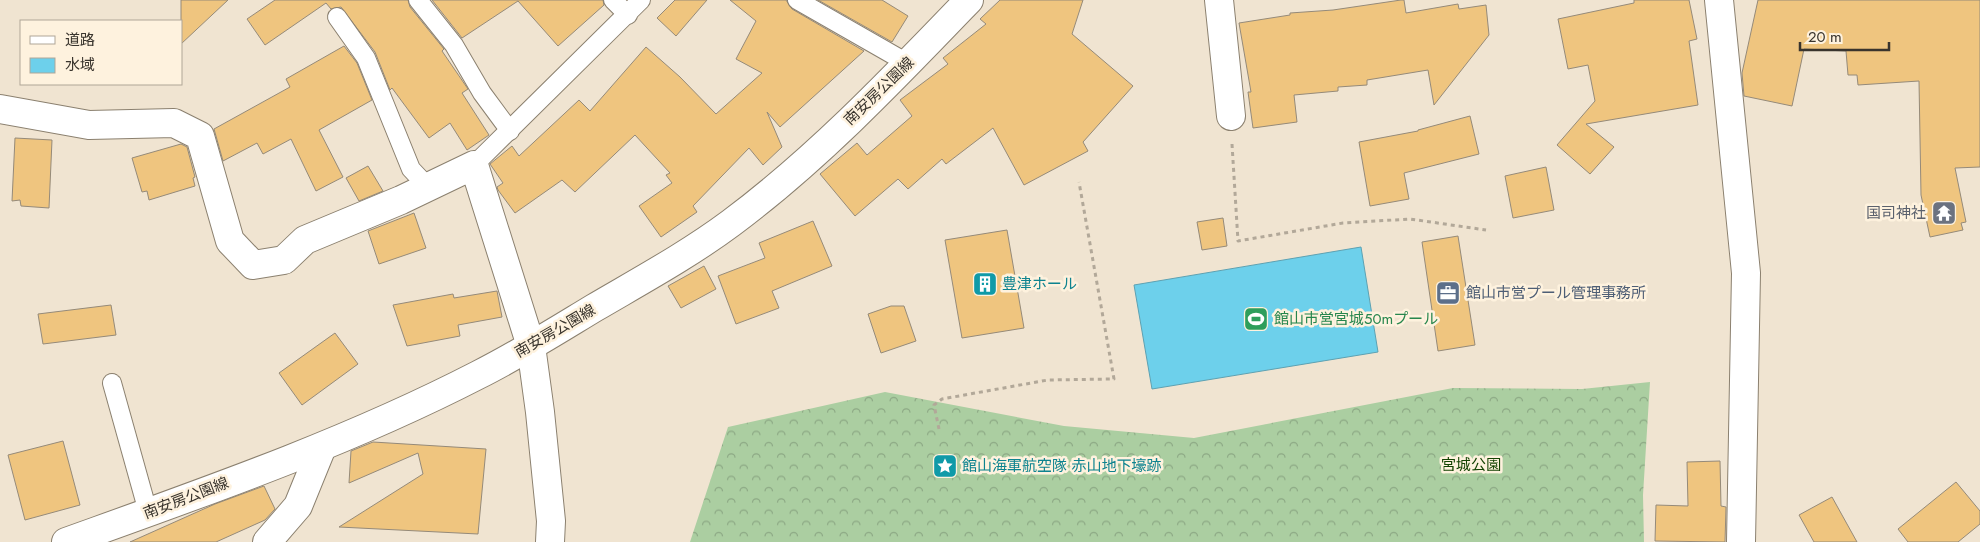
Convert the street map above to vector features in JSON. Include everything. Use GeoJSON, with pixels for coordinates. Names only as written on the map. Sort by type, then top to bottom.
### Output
{"type":"FeatureCollection","features":[{"type":"Feature","properties":{"kind":"street","name":"南安房公園線"},"geometry":{"type":"LineString","coordinates":[[69,542],[322,447],[471,379],[658,271],[730,224],[787,177],[908,64],[969,0]]}},
{"type":"Feature","properties":{"kind":"street"},"geometry":{"type":"LineString","coordinates":[[1219,0],[1231,116]]}},
{"type":"Feature","properties":{"kind":"street"},"geometry":{"type":"LineString","coordinates":[[1719,0],[1746,273],[1741,542]]}},
{"type":"Feature","properties":{"kind":"street"},"geometry":{"type":"LineString","coordinates":[[0,109],[89,125],[174,123],[200,136],[230,241],[253,265],[284,260],[305,240],[474,165],[531,346],[551,521],[550,542]]}},
{"type":"Feature","properties":{"kind":"street"},"geometry":{"type":"LineString","coordinates":[[267,542],[298,506],[322,447]]}},
{"type":"Feature","properties":{"kind":"lane"},"geometry":{"type":"LineString","coordinates":[[418,0],[454,45],[482,93],[510,130]]}},
{"type":"Feature","properties":{"kind":"lane"},"geometry":{"type":"LineString","coordinates":[[613,0],[628,15]]}},
{"type":"Feature","properties":{"kind":"lane"},"geometry":{"type":"LineString","coordinates":[[474,165],[628,15],[641,0]]}},
{"type":"Feature","properties":{"kind":"lane"},"geometry":{"type":"LineString","coordinates":[[796,0],[908,64]]}},
{"type":"Feature","properties":{"kind":"lane"},"geometry":{"type":"LineString","coordinates":[[337,17],[366,58],[411,169],[428,187]]}},
{"type":"Feature","properties":{"kind":"lane"},"geometry":{"type":"LineString","coordinates":[[112,383],[148,512]]}},
{"type":"Feature","properties":{"kind":"path"},"geometry":{"type":"LineString","coordinates":[[1231,116],[1238,240],[1343,223],[1410,219],[1486,230]]}},
{"type":"Feature","properties":{"kind":"path"},"geometry":{"type":"LineString","coordinates":[[939,428],[934,405],[942,399],[1048,380],[1114,379],[1079,182]]}},
{"type":"Feature","properties":{"kind":"green space","name":"宮城公園"},"geometry":{"type":"Polygon","coordinates":[[[1650,382],[1643,495],[1644,542],[690,542],[728,427],[885,392],[1064,426],[1194,438],[1453,388],[1582,389],[1650,382]]]}},
{"type":"Feature","properties":{"kind":"water","name":"館山市営宮城50mプール"},"geometry":{"type":"Polygon","coordinates":[[[1361,247],[1378,352],[1152,389],[1134,285],[1361,247]]]}},
{"type":"Feature","properties":{"kind":"building"},"geometry":{"type":"Polygon","coordinates":[[[181,0],[228,0],[182,43],[181,0]]]}},
{"type":"Feature","properties":{"kind":"building"},"geometry":{"type":"Polygon","coordinates":[[[275,0],[408,0],[410,7],[444,49],[442,51],[468,89],[462,93],[489,135],[467,150],[450,123],[429,138],[392,88],[390,90],[375,52],[341,7],[331,9],[326,3],[265,45],[247,19],[275,0]]]}},
{"type":"Feature","properties":{"kind":"building"},"geometry":{"type":"Polygon","coordinates":[[[432,0],[603,0],[604,5],[558,46],[518,1],[462,38],[432,0]]]}},
{"type":"Feature","properties":{"kind":"building"},"geometry":{"type":"Polygon","coordinates":[[[675,0],[707,0],[676,36],[657,18],[675,0]]]}},
{"type":"Feature","properties":{"kind":"building"},"geometry":{"type":"Polygon","coordinates":[[[730,0],[786,0],[792,9],[864,51],[780,127],[767,112],[782,147],[763,165],[749,148],[693,206],[697,212],[661,237],[639,206],[672,183],[666,175],[670,173],[635,135],[575,192],[562,180],[515,213],[498,190],[497,187],[503,183],[490,164],[512,146],[519,156],[579,100],[590,111],[646,47],[680,77],[716,114],[762,73],[736,59],[756,21],[730,0]]]}},
{"type":"Feature","properties":{"kind":"building"},"geometry":{"type":"Polygon","coordinates":[[[818,0],[882,0],[908,16],[892,42],[818,0]]]}},
{"type":"Feature","properties":{"kind":"building"},"geometry":{"type":"Polygon","coordinates":[[[1000,0],[1083,0],[1072,34],[1133,86],[1083,142],[1088,151],[1024,185],[993,128],[946,164],[942,159],[908,189],[898,179],[855,216],[820,174],[857,143],[867,155],[912,116],[900,100],[948,64],[943,58],[986,24],[980,19],[1000,0]]]}},
{"type":"Feature","properties":{"kind":"building"},"geometry":{"type":"Polygon","coordinates":[[[1404,0],[1406,13],[1458,4],[1459,9],[1486,5],[1489,35],[1434,105],[1428,70],[1367,80],[1367,85],[1338,87],[1338,91],[1294,95],[1297,122],[1253,128],[1248,92],[1251,92],[1239,23],[1290,15],[1290,13],[1333,10],[1404,0]]]}},
{"type":"Feature","properties":{"kind":"building"},"geometry":{"type":"Polygon","coordinates":[[[1634,0],[1689,0],[1697,39],[1689,41],[1698,105],[1586,124],[1614,147],[1590,174],[1557,145],[1595,101],[1588,65],[1568,69],[1558,19],[1634,3],[1634,0]]]}},
{"type":"Feature","properties":{"kind":"building"},"geometry":{"type":"Polygon","coordinates":[[[1758,0],[1980,0],[1980,167],[1955,168],[1966,222],[1961,223],[1963,230],[1930,237],[1921,195],[1919,81],[1858,85],[1857,75],[1848,75],[1846,51],[1804,49],[1792,106],[1744,96],[1742,73],[1758,0]]]}},
{"type":"Feature","properties":{"kind":"building"},"geometry":{"type":"Polygon","coordinates":[[[344,46],[357,63],[372,100],[319,130],[343,177],[316,191],[291,139],[263,154],[257,143],[223,161],[214,129],[290,87],[286,79],[344,46]]]}},
{"type":"Feature","properties":{"kind":"building"},"geometry":{"type":"Polygon","coordinates":[[[1470,116],[1479,154],[1404,173],[1409,199],[1370,206],[1359,142],[1418,131],[1470,116]]]}},
{"type":"Feature","properties":{"kind":"building"},"geometry":{"type":"Polygon","coordinates":[[[15,138],[52,140],[49,208],[21,206],[20,200],[12,201],[15,138]]]}},
{"type":"Feature","properties":{"kind":"building"},"geometry":{"type":"Polygon","coordinates":[[[181,144],[187,147],[195,177],[193,178],[195,186],[149,200],[147,191],[142,192],[132,158],[181,144]]]}},
{"type":"Feature","properties":{"kind":"building"},"geometry":{"type":"Polygon","coordinates":[[[368,166],[383,191],[359,201],[346,178],[368,166]]]}},
{"type":"Feature","properties":{"kind":"building"},"geometry":{"type":"Polygon","coordinates":[[[1546,167],[1554,210],[1513,218],[1505,176],[1546,167]]]}},
{"type":"Feature","properties":{"kind":"building"},"geometry":{"type":"Polygon","coordinates":[[[414,213],[426,248],[379,264],[368,231],[414,213]]]}},
{"type":"Feature","properties":{"kind":"building"},"geometry":{"type":"Polygon","coordinates":[[[1223,218],[1227,246],[1202,250],[1197,222],[1223,218]]]}},
{"type":"Feature","properties":{"kind":"building"},"geometry":{"type":"Polygon","coordinates":[[[813,221],[832,266],[772,291],[779,308],[736,324],[718,276],[765,258],[759,243],[813,221]]]}},
{"type":"Feature","properties":{"kind":"building","name":"豊津ホール"},"geometry":{"type":"Polygon","coordinates":[[[1007,230],[1024,328],[962,338],[945,240],[1007,230]]]}},
{"type":"Feature","properties":{"kind":"building","name":"館山市営プール管理事務所"},"geometry":{"type":"Polygon","coordinates":[[[1458,236],[1475,345],[1438,351],[1422,242],[1458,236]]]}},
{"type":"Feature","properties":{"kind":"building"},"geometry":{"type":"Polygon","coordinates":[[[704,266],[716,289],[681,308],[668,286],[704,266]]]}},
{"type":"Feature","properties":{"kind":"building"},"geometry":{"type":"Polygon","coordinates":[[[497,291],[502,317],[458,325],[460,336],[407,346],[393,305],[453,294],[454,298],[497,291]]]}},
{"type":"Feature","properties":{"kind":"building"},"geometry":{"type":"Polygon","coordinates":[[[111,305],[116,335],[43,344],[38,314],[111,305]]]}},
{"type":"Feature","properties":{"kind":"building"},"geometry":{"type":"Polygon","coordinates":[[[891,306],[904,306],[916,341],[881,353],[868,314],[891,306]]]}},
{"type":"Feature","properties":{"kind":"building"},"geometry":{"type":"Polygon","coordinates":[[[335,333],[358,364],[302,405],[279,373],[335,333]]]}},
{"type":"Feature","properties":{"kind":"building"},"geometry":{"type":"Polygon","coordinates":[[[63,441],[80,505],[25,520],[8,455],[63,441]]]}},
{"type":"Feature","properties":{"kind":"building"},"geometry":{"type":"Polygon","coordinates":[[[373,442],[486,449],[478,534],[339,527],[423,474],[418,453],[349,483],[351,451],[373,442]]]}},
{"type":"Feature","properties":{"kind":"building"},"geometry":{"type":"Polygon","coordinates":[[[1720,461],[1721,506],[1726,507],[1725,542],[1655,541],[1656,505],[1688,506],[1687,462],[1720,461]]]}},
{"type":"Feature","properties":{"kind":"building"},"geometry":{"type":"Polygon","coordinates":[[[1956,482],[1980,511],[1980,524],[1958,542],[1908,542],[1898,529],[1956,482]]]}},
{"type":"Feature","properties":{"kind":"building"},"geometry":{"type":"Polygon","coordinates":[[[264,486],[275,509],[265,520],[216,542],[130,542],[215,504],[264,486]]]}},
{"type":"Feature","properties":{"kind":"building"},"geometry":{"type":"Polygon","coordinates":[[[1832,497],[1857,542],[1814,542],[1799,515],[1832,497]]]}},
{"type":"Feature","properties":{"kind":"place","name":"国司神社"},"geometry":{"type":"Point","coordinates":[1944,213]}},
{"type":"Feature","properties":{"kind":"place","name":"豊津ホール"},"geometry":{"type":"Point","coordinates":[985,284]}},
{"type":"Feature","properties":{"kind":"place","name":"館山市営プール管理事務所"},"geometry":{"type":"Point","coordinates":[1448,293]}},
{"type":"Feature","properties":{"kind":"place","name":"館山市営宮城50mプール"},"geometry":{"type":"Point","coordinates":[1256,319]}},
{"type":"Feature","properties":{"kind":"place","name":"館山海軍航空隊 赤山地下壕跡"},"geometry":{"type":"Point","coordinates":[945,466]}}]}
